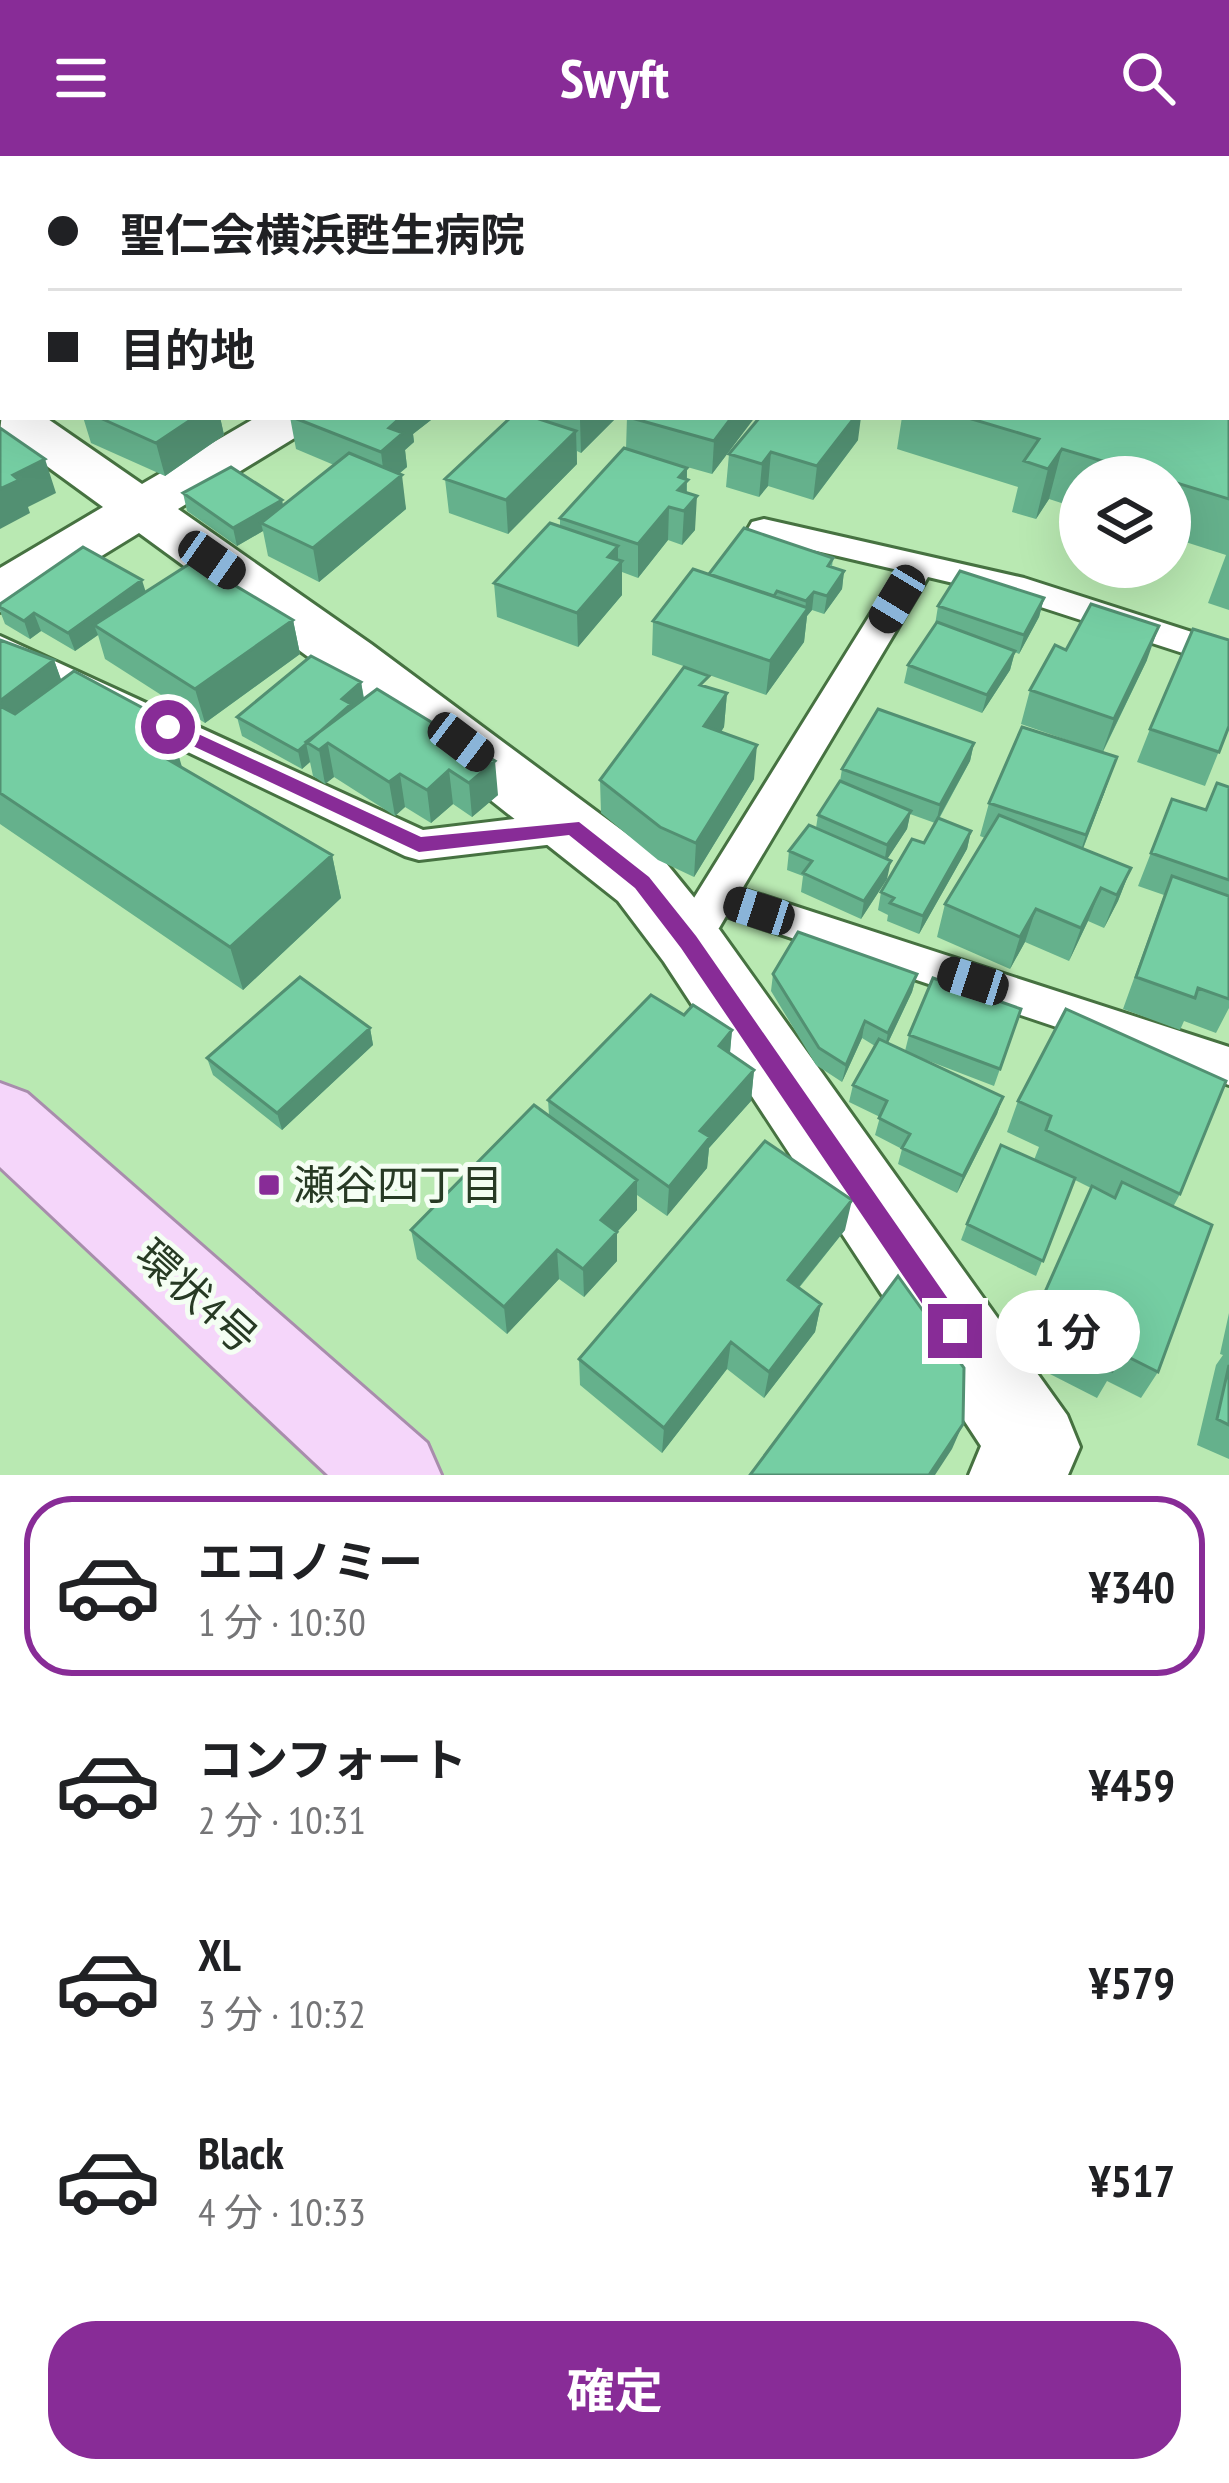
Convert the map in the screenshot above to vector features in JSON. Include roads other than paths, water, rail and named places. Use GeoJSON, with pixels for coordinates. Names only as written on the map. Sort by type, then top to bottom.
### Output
{"type":"FeatureCollection","features":[{"type":"Feature","properties":{"kind":"main road","name":"環状4号"},"geometry":{"type":"LineString","coordinates":[[0,1117],[394,1475]]}},
{"type":"Feature","properties":{"kind":"street"},"geometry":{"type":"LineString","coordinates":[[16,420],[350,658],[642,883],[702,919],[1035,1466]]}},
{"type":"Feature","properties":{"kind":"street"},"geometry":{"type":"LineString","coordinates":[[0,592],[143,511],[288,420]]}},
{"type":"Feature","properties":{"kind":"lane"},"geometry":{"type":"LineString","coordinates":[[764,529],[1012,586],[1229,656]]}},
{"type":"Feature","properties":{"kind":"lane"},"geometry":{"type":"LineString","coordinates":[[920,562],[702,919],[1229,1066]]}},
{"type":"Feature","properties":{"kind":"lane"},"geometry":{"type":"LineString","coordinates":[[0,648],[419,845],[572,827]]}},
{"type":"Feature","properties":{"kind":"place","name":"瀬谷四丁目"},"geometry":{"type":"Point","coordinates":[269,1185]}}]}
